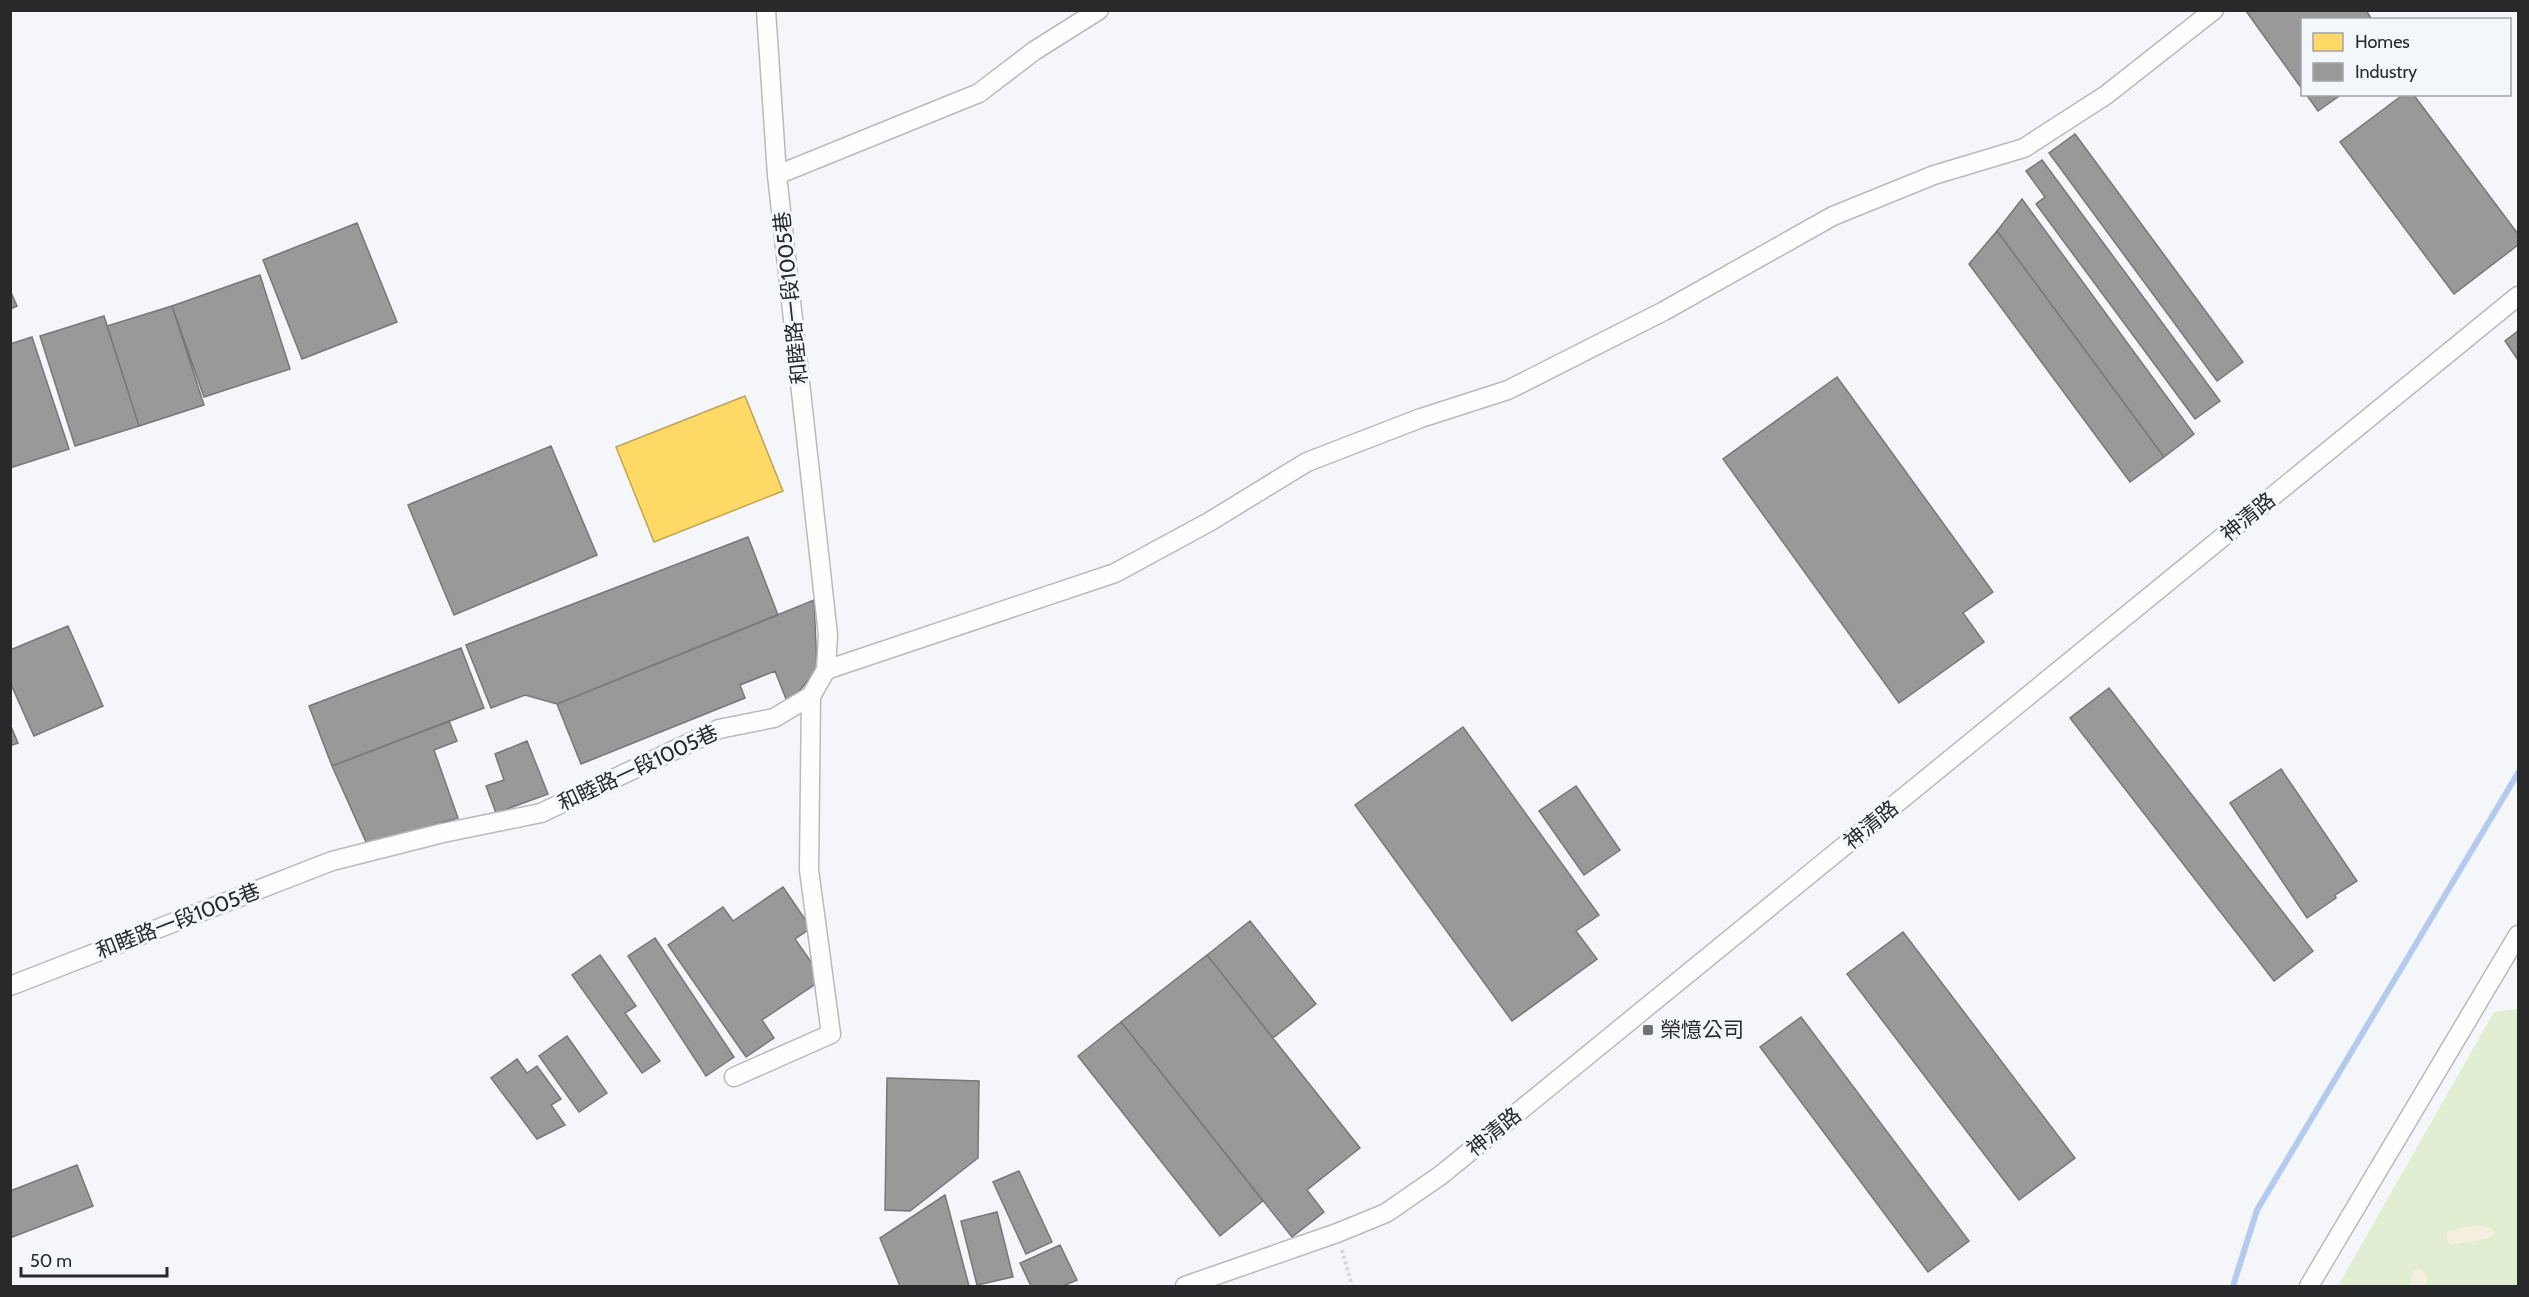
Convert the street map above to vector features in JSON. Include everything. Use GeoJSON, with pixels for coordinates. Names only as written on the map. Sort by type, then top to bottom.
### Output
{"type":"FeatureCollection","features":[{"type":"Feature","properties":{"kind":"street","name":"和睦路一段1005巷"},"geometry":{"type":"LineString","coordinates":[[10,986],[332,861],[443,833],[541,813],[719,729],[774,718],[811,696],[826,670],[828,635],[777,175],[766,10]]}},
{"type":"Feature","properties":{"kind":"street"},"geometry":{"type":"LineString","coordinates":[[777,175],[980,93],[1034,51],[1099,10]]}},
{"type":"Feature","properties":{"kind":"street"},"geometry":{"type":"LineString","coordinates":[[826,670],[1115,573],[1209,522],[1308,462],[1421,418],[1509,390],[1664,311],[1833,216],[1934,175],[2024,148],[2106,95],[2214,10]]}},
{"type":"Feature","properties":{"kind":"street","name":"神清路"},"geometry":{"type":"LineString","coordinates":[[1185,1287],[1337,1233],[1386,1213],[1441,1175],[2518,296]]}},
{"type":"Feature","properties":{"kind":"street"},"geometry":{"type":"LineString","coordinates":[[734,1077],[831,1034],[809,870],[811,696]]}},
{"type":"Feature","properties":{"kind":"street"},"geometry":{"type":"LineString","coordinates":[[2309,1287],[2518,935]]}},
{"type":"Feature","properties":{"kind":"path"},"geometry":{"type":"LineString","coordinates":[[1337,1233],[1352,1287]]}},
{"type":"Feature","properties":{"kind":"green space"},"geometry":{"type":"Polygon","coordinates":[[[2518,1009],[2518,1286],[2338,1286],[2494,1012],[2518,1009]]]}},
{"type":"Feature","properties":{"kind":"sand"},"geometry":{"type":"Polygon","coordinates":[[[2481,1225],[2491,1228],[2495,1233],[2486,1238],[2453,1245],[2447,1241],[2447,1232],[2481,1225]]]}},
{"type":"Feature","properties":{"kind":"sand"},"geometry":{"type":"Polygon","coordinates":[[[2422,1269],[2428,1278],[2425,1286],[2409,1286],[2414,1270],[2422,1269]]]}},
{"type":"Feature","properties":{"kind":"building: Homes"},"geometry":{"type":"Polygon","coordinates":[[[745,396],[783,491],[654,542],[616,447],[745,396]]]}},
{"type":"Feature","properties":{"kind":"building: Industry"},"geometry":{"type":"Polygon","coordinates":[[[2366,10],[2371,18],[2301,18],[2301,88],[2246,11],[2366,10]]]}},
{"type":"Feature","properties":{"kind":"building: Industry"},"geometry":{"type":"Polygon","coordinates":[[[2307,96],[2339,96],[2318,111],[2307,96]]]}},
{"type":"Feature","properties":{"kind":"building: Industry"},"geometry":{"type":"Polygon","coordinates":[[[2401,96],[2414,96],[2518,234],[2518,245],[2454,294],[2340,142],[2401,96]]]}},
{"type":"Feature","properties":{"kind":"building: Industry"},"geometry":{"type":"Polygon","coordinates":[[[2075,134],[2243,362],[2217,381],[2049,153],[2075,134]]]}},
{"type":"Feature","properties":{"kind":"building: Industry"},"geometry":{"type":"Polygon","coordinates":[[[2042,160],[2220,401],[2195,419],[2036,204],[2045,197],[2026,171],[2042,160]]]}},
{"type":"Feature","properties":{"kind":"building: Industry"},"geometry":{"type":"Polygon","coordinates":[[[2022,199],[2194,434],[2164,457],[1997,231],[2022,199]]]}},
{"type":"Feature","properties":{"kind":"building: Industry"},"geometry":{"type":"Polygon","coordinates":[[[357,223],[397,322],[302,359],[263,260],[357,223]]]}},
{"type":"Feature","properties":{"kind":"building: Industry"},"geometry":{"type":"Polygon","coordinates":[[[1997,231],[2164,457],[2130,482],[1969,264],[1997,231]]]}},
{"type":"Feature","properties":{"kind":"building: Industry"},"geometry":{"type":"Polygon","coordinates":[[[260,275],[290,369],[204,397],[172,306],[260,275]]]}},
{"type":"Feature","properties":{"kind":"building: Industry"},"geometry":{"type":"Polygon","coordinates":[[[10,290],[17,306],[10,309],[10,290]]]}},
{"type":"Feature","properties":{"kind":"building: Industry"},"geometry":{"type":"Polygon","coordinates":[[[172,306],[204,405],[139,426],[107,326],[172,306]]]}},
{"type":"Feature","properties":{"kind":"building: Industry"},"geometry":{"type":"Polygon","coordinates":[[[104,316],[139,426],[75,446],[40,336],[104,316]]]}},
{"type":"Feature","properties":{"kind":"building: Industry"},"geometry":{"type":"Polygon","coordinates":[[[2518,331],[2518,360],[2505,341],[2518,331]]]}},
{"type":"Feature","properties":{"kind":"building: Industry"},"geometry":{"type":"Polygon","coordinates":[[[32,337],[69,449],[10,468],[10,344],[32,337]]]}},
{"type":"Feature","properties":{"kind":"building: Industry"},"geometry":{"type":"Polygon","coordinates":[[[1837,377],[1993,592],[1963,613],[1984,642],[1899,703],[1723,459],[1837,377]]]}},
{"type":"Feature","properties":{"kind":"building: Industry"},"geometry":{"type":"Polygon","coordinates":[[[551,446],[597,555],[454,615],[408,505],[551,446]]]}},
{"type":"Feature","properties":{"kind":"building: Industry"},"geometry":{"type":"Polygon","coordinates":[[[748,537],[778,615],[557,704],[525,695],[491,708],[466,645],[748,537]]]}},
{"type":"Feature","properties":{"kind":"building: Industry"},"geometry":{"type":"Polygon","coordinates":[[[814,600],[817,670],[788,704],[775,671],[740,685],[745,698],[581,764],[557,704],[814,600]]]}},
{"type":"Feature","properties":{"kind":"building: Industry"},"geometry":{"type":"Polygon","coordinates":[[[68,626],[103,706],[34,736],[10,682],[10,650],[68,626]]]}},
{"type":"Feature","properties":{"kind":"building: Industry"},"geometry":{"type":"Polygon","coordinates":[[[461,648],[484,708],[332,766],[309,706],[461,648]]]}},
{"type":"Feature","properties":{"kind":"building: Industry"},"geometry":{"type":"Polygon","coordinates":[[[2109,688],[2313,951],[2274,981],[2070,718],[2109,688]]]}},
{"type":"Feature","properties":{"kind":"building: Industry"},"geometry":{"type":"Polygon","coordinates":[[[449,721],[457,741],[434,750],[458,818],[367,844],[332,766],[449,721]]]}},
{"type":"Feature","properties":{"kind":"building: Industry"},"geometry":{"type":"Polygon","coordinates":[[[10,724],[18,743],[10,746],[10,724]]]}},
{"type":"Feature","properties":{"kind":"building: Industry"},"geometry":{"type":"Polygon","coordinates":[[[1463,727],[1599,915],[1576,931],[1597,959],[1512,1021],[1355,805],[1463,727]]]}},
{"type":"Feature","properties":{"kind":"building: Industry"},"geometry":{"type":"Polygon","coordinates":[[[527,741],[548,794],[496,813],[486,786],[504,780],[495,754],[527,741]]]}},
{"type":"Feature","properties":{"kind":"building: Industry"},"geometry":{"type":"Polygon","coordinates":[[[2281,769],[2357,881],[2335,895],[2336,898],[2307,918],[2230,803],[2281,769]]]}},
{"type":"Feature","properties":{"kind":"building: Industry"},"geometry":{"type":"Polygon","coordinates":[[[1576,786],[1620,850],[1584,875],[1539,811],[1576,786]]]}},
{"type":"Feature","properties":{"kind":"building: Industry"},"geometry":{"type":"Polygon","coordinates":[[[783,887],[811,928],[795,939],[823,979],[762,1020],[774,1038],[746,1057],[668,945],[723,907],[733,921],[783,887]]]}},
{"type":"Feature","properties":{"kind":"building: Industry"},"geometry":{"type":"Polygon","coordinates":[[[1250,921],[1316,1004],[1273,1038],[1207,955],[1250,921]]]}},
{"type":"Feature","properties":{"kind":"building: Industry"},"geometry":{"type":"Polygon","coordinates":[[[1903,932],[2075,1158],[2019,1200],[1847,974],[1903,932]]]}},
{"type":"Feature","properties":{"kind":"building: Industry"},"geometry":{"type":"Polygon","coordinates":[[[655,938],[734,1057],[706,1076],[628,956],[655,938]]]}},
{"type":"Feature","properties":{"kind":"building: Industry"},"geometry":{"type":"Polygon","coordinates":[[[600,955],[636,1006],[625,1013],[660,1061],[642,1073],[572,975],[600,955]]]}},
{"type":"Feature","properties":{"kind":"building: Industry"},"geometry":{"type":"Polygon","coordinates":[[[1207,955],[1360,1148],[1307,1190],[1324,1212],[1292,1237],[1121,1022],[1207,955]]]}},
{"type":"Feature","properties":{"kind":"building: Industry"},"geometry":{"type":"Polygon","coordinates":[[[1801,1017],[1969,1241],[1928,1272],[1760,1047],[1801,1017]]]}},
{"type":"Feature","properties":{"kind":"building: Industry"},"geometry":{"type":"Polygon","coordinates":[[[1121,1022],[1263,1201],[1220,1236],[1078,1056],[1121,1022]]]}},
{"type":"Feature","properties":{"kind":"building: Industry"},"geometry":{"type":"Polygon","coordinates":[[[567,1036],[607,1093],[579,1112],[539,1056],[567,1036]]]}},
{"type":"Feature","properties":{"kind":"building: Industry"},"geometry":{"type":"Polygon","coordinates":[[[517,1059],[527,1073],[537,1066],[561,1099],[551,1105],[565,1125],[537,1139],[491,1078],[517,1059]]]}},
{"type":"Feature","properties":{"kind":"building: Industry"},"geometry":{"type":"Polygon","coordinates":[[[887,1078],[979,1081],[978,1158],[910,1211],[885,1210],[887,1078]]]}},
{"type":"Feature","properties":{"kind":"building: Industry"},"geometry":{"type":"Polygon","coordinates":[[[77,1165],[93,1206],[10,1238],[10,1191],[77,1165]]]}},
{"type":"Feature","properties":{"kind":"building: Industry"},"geometry":{"type":"Polygon","coordinates":[[[1019,1171],[1052,1242],[1026,1254],[993,1182],[1019,1171]]]}},
{"type":"Feature","properties":{"kind":"building: Industry"},"geometry":{"type":"Polygon","coordinates":[[[945,1195],[969,1286],[900,1286],[880,1238],[945,1195]]]}},
{"type":"Feature","properties":{"kind":"building: Industry"},"geometry":{"type":"Polygon","coordinates":[[[997,1212],[1013,1277],[977,1285],[961,1221],[997,1212]]]}},
{"type":"Feature","properties":{"kind":"building: Industry"},"geometry":{"type":"Polygon","coordinates":[[[1060,1245],[1077,1280],[1063,1286],[1031,1286],[1020,1263],[1060,1245]]]}},
{"type":"Feature","properties":{"kind":"waterway"},"geometry":{"type":"LineString","coordinates":[[2233,1286],[2257,1210],[2518,773]]}},
{"type":"Feature","properties":{"kind":"place","name":"榮憶公司"},"geometry":{"type":"Point","coordinates":[1648,1030]}}]}
